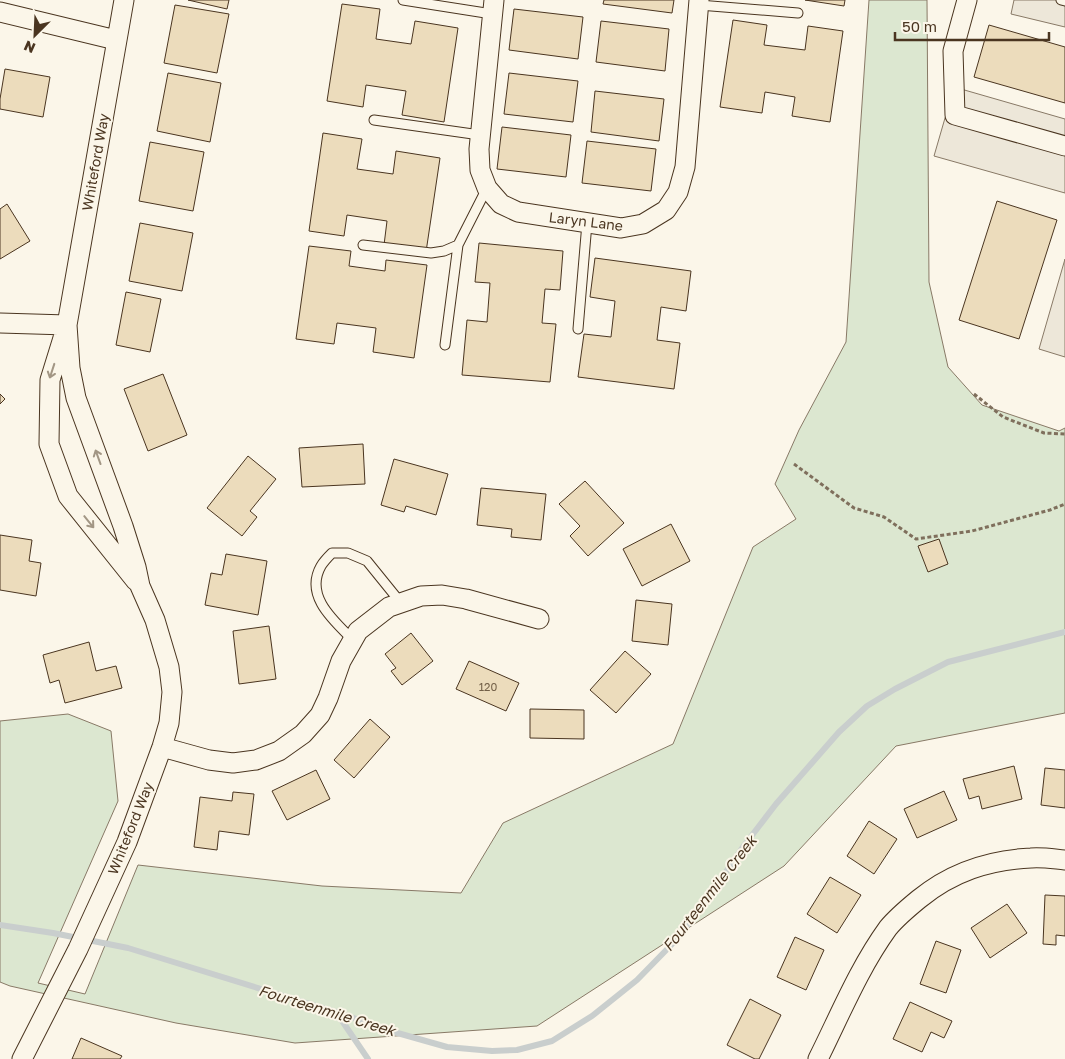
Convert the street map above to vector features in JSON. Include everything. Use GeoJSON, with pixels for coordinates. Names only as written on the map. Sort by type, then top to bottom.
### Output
{"type":"FeatureCollection","features":[{"type":"Feature","properties":{"kind":"street","name":"Whiteford Way"},"geometry":{"type":"LineString","coordinates":[[124,0],[67,325],[50,380],[49,444],[68,496],[140,586]]}},
{"type":"Feature","properties":{"kind":"street"},"geometry":{"type":"LineString","coordinates":[[967,0],[953,51],[955,115],[1065,146]]}},
{"type":"Feature","properties":{"kind":"street","name":"Laryn Lane"},"geometry":{"type":"LineString","coordinates":[[493,7],[479,148],[480,170],[487,188],[501,204],[518,212],[621,228],[643,224],[666,210],[678,192],[685,167],[699,2]]}},
{"type":"Feature","properties":{"kind":"street"},"geometry":{"type":"LineString","coordinates":[[0,12],[116,40]]}},
{"type":"Feature","properties":{"kind":"street"},"geometry":{"type":"LineString","coordinates":[[0,323],[67,325]]}},
{"type":"Feature","properties":{"kind":"street","name":"Whiteford Way"},"geometry":{"type":"LineString","coordinates":[[22,1059],[78,949],[127,842],[162,747],[169,723],[172,692],[169,668],[156,620],[140,586],[123,526],[76,398],[70,368],[67,325]]}},
{"type":"Feature","properties":{"kind":"street"},"geometry":{"type":"LineString","coordinates":[[162,747],[209,760],[233,763],[256,760],[279,751],[304,734],[320,715],[341,661],[358,631],[388,607],[401,602],[421,596],[442,595],[466,599],[539,620]]}},
{"type":"Feature","properties":{"kind":"street"},"geometry":{"type":"LineString","coordinates":[[818,1059],[868,960],[889,927],[903,912],[934,887],[972,868],[990,863],[1031,858],[1065,860]]}},
{"type":"Feature","properties":{"kind":"lane"},"geometry":{"type":"LineString","coordinates":[[403,0],[493,7]]}},
{"type":"Feature","properties":{"kind":"lane"},"geometry":{"type":"LineString","coordinates":[[1061,0],[1065,1]]}},
{"type":"Feature","properties":{"kind":"lane"},"geometry":{"type":"LineString","coordinates":[[699,2],[798,13]]}},
{"type":"Feature","properties":{"kind":"lane"},"geometry":{"type":"LineString","coordinates":[[374,120],[480,135]]}},
{"type":"Feature","properties":{"kind":"lane"},"geometry":{"type":"LineString","coordinates":[[445,345],[458,245],[487,188]]}},
{"type":"Feature","properties":{"kind":"lane"},"geometry":{"type":"LineString","coordinates":[[578,328],[587,223]]}},
{"type":"Feature","properties":{"kind":"lane"},"geometry":{"type":"LineString","coordinates":[[363,245],[430,253],[444,251],[458,245]]}},
{"type":"Feature","properties":{"kind":"lane"},"geometry":{"type":"LineString","coordinates":[[353,640],[331,618],[319,600],[316,581],[321,566],[332,553],[348,553],[367,561],[401,602]]}},
{"type":"Feature","properties":{"kind":"path"},"geometry":{"type":"LineString","coordinates":[[974,394],[1003,417],[1044,433],[1065,434]]}},
{"type":"Feature","properties":{"kind":"path"},"geometry":{"type":"LineString","coordinates":[[794,464],[854,508],[884,517],[916,539],[972,531],[1050,510],[1065,504]]}},
{"type":"Feature","properties":{"kind":"green space"},"geometry":{"type":"Polygon","coordinates":[[[869,0],[927,0],[929,282],[948,367],[982,405],[1059,431],[1065,428],[1065,713],[896,746],[784,866],[537,1026],[295,1043],[176,1023],[10,986],[0,982],[0,721],[68,714],[111,731],[118,801],[38,983],[85,994],[138,865],[322,886],[461,893],[503,823],[673,744],[753,547],[796,519],[775,484],[799,430],[846,342],[869,0]]]}},
{"type":"Feature","properties":{"kind":"shaded area"},"geometry":{"type":"Polygon","coordinates":[[[1014,0],[1065,0],[1065,27],[1011,14],[1014,0]]]}},
{"type":"Feature","properties":{"kind":"shaded area"},"geometry":{"type":"Polygon","coordinates":[[[954,87],[1065,119],[1065,193],[934,156],[954,87]]]}},
{"type":"Feature","properties":{"kind":"shaded area"},"geometry":{"type":"Polygon","coordinates":[[[1065,259],[1065,357],[1039,349],[1065,259]]]}},
{"type":"Feature","properties":{"kind":"building"},"geometry":{"type":"Polygon","coordinates":[[[188,0],[229,0],[227,9],[188,0]]]}},
{"type":"Feature","properties":{"kind":"building"},"geometry":{"type":"Polygon","coordinates":[[[604,0],[674,0],[672,13],[603,4],[604,0]]]}},
{"type":"Feature","properties":{"kind":"building"},"geometry":{"type":"Polygon","coordinates":[[[805,0],[845,0],[844,6],[805,0]]]}},
{"type":"Feature","properties":{"kind":"building"},"geometry":{"type":"Polygon","coordinates":[[[342,4],[380,9],[376,39],[411,44],[415,21],[458,28],[444,122],[402,115],[406,91],[366,85],[363,107],[327,101],[342,4]]]}},
{"type":"Feature","properties":{"kind":"building"},"geometry":{"type":"Polygon","coordinates":[[[175,5],[229,14],[217,73],[164,63],[175,5]]]}},
{"type":"Feature","properties":{"kind":"building"},"geometry":{"type":"Polygon","coordinates":[[[514,9],[583,17],[578,59],[509,50],[514,9]]]}},
{"type":"Feature","properties":{"kind":"building"},"geometry":{"type":"Polygon","coordinates":[[[733,20],[767,25],[764,45],[805,50],[808,26],[843,31],[830,122],[792,116],[795,97],[765,92],[762,113],[720,107],[733,20]]]}},
{"type":"Feature","properties":{"kind":"building"},"geometry":{"type":"Polygon","coordinates":[[[601,21],[669,29],[665,71],[596,62],[601,21]]]}},
{"type":"Feature","properties":{"kind":"building"},"geometry":{"type":"Polygon","coordinates":[[[989,25],[1065,47],[1065,103],[974,77],[989,25]]]}},
{"type":"Feature","properties":{"kind":"building"},"geometry":{"type":"Polygon","coordinates":[[[5,69],[50,77],[43,117],[0,109],[5,69]]]}},
{"type":"Feature","properties":{"kind":"building"},"geometry":{"type":"Polygon","coordinates":[[[168,73],[221,83],[210,142],[157,131],[168,73]]]}},
{"type":"Feature","properties":{"kind":"building"},"geometry":{"type":"Polygon","coordinates":[[[509,73],[578,81],[573,122],[504,114],[509,73]]]}},
{"type":"Feature","properties":{"kind":"building"},"geometry":{"type":"Polygon","coordinates":[[[595,91],[664,99],[659,141],[591,132],[595,91]]]}},
{"type":"Feature","properties":{"kind":"building"},"geometry":{"type":"Polygon","coordinates":[[[502,127],[571,135],[566,177],[497,169],[502,127]]]}},
{"type":"Feature","properties":{"kind":"building"},"geometry":{"type":"Polygon","coordinates":[[[323,133],[362,139],[357,169],[393,174],[396,151],[440,158],[426,252],[384,245],[387,221],[347,215],[344,236],[309,231],[323,133]]]}},
{"type":"Feature","properties":{"kind":"building"},"geometry":{"type":"Polygon","coordinates":[[[587,141],[656,149],[651,191],[582,183],[587,141]]]}},
{"type":"Feature","properties":{"kind":"building"},"geometry":{"type":"Polygon","coordinates":[[[150,142],[204,152],[193,211],[139,201],[150,142]]]}},
{"type":"Feature","properties":{"kind":"building"},"geometry":{"type":"Polygon","coordinates":[[[997,201],[1057,220],[1019,339],[959,320],[997,201]]]}},
{"type":"Feature","properties":{"kind":"building"},"geometry":{"type":"Polygon","coordinates":[[[7,204],[30,241],[0,259],[0,209],[7,204]]]}},
{"type":"Feature","properties":{"kind":"building"},"geometry":{"type":"Polygon","coordinates":[[[140,223],[193,233],[182,291],[129,281],[140,223]]]}},
{"type":"Feature","properties":{"kind":"building"},"geometry":{"type":"Polygon","coordinates":[[[479,243],[563,251],[560,290],[545,289],[542,323],[556,324],[550,382],[462,375],[467,320],[487,322],[490,283],[475,282],[479,243]]]}},
{"type":"Feature","properties":{"kind":"building"},"geometry":{"type":"Polygon","coordinates":[[[309,246],[351,251],[349,266],[385,271],[386,260],[427,265],[414,358],[373,352],[376,328],[337,323],[334,344],[296,339],[309,246]]]}},
{"type":"Feature","properties":{"kind":"building"},"geometry":{"type":"Polygon","coordinates":[[[595,258],[691,271],[686,311],[661,307],[657,340],[680,343],[674,389],[578,377],[584,334],[611,337],[615,301],[590,297],[595,258]]]}},
{"type":"Feature","properties":{"kind":"building"},"geometry":{"type":"Polygon","coordinates":[[[126,292],[161,299],[150,352],[116,345],[126,292]]]}},
{"type":"Feature","properties":{"kind":"building"},"geometry":{"type":"Polygon","coordinates":[[[163,374],[187,435],[148,451],[124,389],[163,374]]]}},
{"type":"Feature","properties":{"kind":"building"},"geometry":{"type":"Polygon","coordinates":[[[0,394],[5,399],[0,404],[0,394]]]}},
{"type":"Feature","properties":{"kind":"building"},"geometry":{"type":"Polygon","coordinates":[[[363,444],[365,484],[302,487],[299,448],[363,444]]]}},
{"type":"Feature","properties":{"kind":"building"},"geometry":{"type":"Polygon","coordinates":[[[248,456],[276,479],[250,511],[257,517],[242,536],[207,508],[248,456]]]}},
{"type":"Feature","properties":{"kind":"building"},"geometry":{"type":"Polygon","coordinates":[[[394,459],[448,474],[436,515],[406,506],[404,512],[381,505],[394,459]]]}},
{"type":"Feature","properties":{"kind":"building"},"geometry":{"type":"Polygon","coordinates":[[[585,481],[624,523],[588,556],[570,536],[580,526],[559,504],[585,481]]]}},
{"type":"Feature","properties":{"kind":"building"},"geometry":{"type":"Polygon","coordinates":[[[481,488],[546,494],[541,540],[511,537],[512,529],[477,525],[481,488]]]}},
{"type":"Feature","properties":{"kind":"building"},"geometry":{"type":"Polygon","coordinates":[[[671,524],[690,561],[642,586],[623,549],[671,524]]]}},
{"type":"Feature","properties":{"kind":"building"},"geometry":{"type":"Polygon","coordinates":[[[0,535],[32,540],[29,561],[41,563],[36,596],[0,590],[0,535]]]}},
{"type":"Feature","properties":{"kind":"building"},"geometry":{"type":"Polygon","coordinates":[[[939,539],[948,564],[928,572],[918,546],[939,539]]]}},
{"type":"Feature","properties":{"kind":"building"},"geometry":{"type":"Polygon","coordinates":[[[226,554],[267,561],[258,615],[205,605],[211,573],[222,575],[226,554]]]}},
{"type":"Feature","properties":{"kind":"building"},"geometry":{"type":"Polygon","coordinates":[[[636,600],[672,604],[668,645],[632,641],[636,600]]]}},
{"type":"Feature","properties":{"kind":"building"},"geometry":{"type":"Polygon","coordinates":[[[269,626],[276,679],[239,684],[233,631],[269,626]]]}},
{"type":"Feature","properties":{"kind":"building"},"geometry":{"type":"Polygon","coordinates":[[[411,633],[433,661],[402,685],[391,671],[396,668],[385,654],[411,633]]]}},
{"type":"Feature","properties":{"kind":"building"},"geometry":{"type":"Polygon","coordinates":[[[89,642],[96,671],[116,666],[122,688],[65,703],[59,680],[50,683],[43,655],[89,642]]]}},
{"type":"Feature","properties":{"kind":"building"},"geometry":{"type":"Polygon","coordinates":[[[625,651],[651,674],[616,713],[590,690],[625,651]]]}},
{"type":"Feature","properties":{"kind":"building"},"geometry":{"type":"Polygon","coordinates":[[[469,661],[519,683],[506,711],[456,689],[469,661]]]}},
{"type":"Feature","properties":{"kind":"building"},"geometry":{"type":"Polygon","coordinates":[[[530,709],[584,710],[584,739],[530,738],[530,709]]]}},
{"type":"Feature","properties":{"kind":"building"},"geometry":{"type":"Polygon","coordinates":[[[370,719],[390,737],[354,778],[334,760],[370,719]]]}},
{"type":"Feature","properties":{"kind":"building"},"geometry":{"type":"Polygon","coordinates":[[[1014,766],[1022,799],[982,809],[979,796],[969,799],[963,779],[1014,766]]]}},
{"type":"Feature","properties":{"kind":"building"},"geometry":{"type":"Polygon","coordinates":[[[1045,768],[1065,770],[1065,808],[1041,805],[1045,768]]]}},
{"type":"Feature","properties":{"kind":"building"},"geometry":{"type":"Polygon","coordinates":[[[316,770],[330,799],[287,820],[272,791],[316,770]]]}},
{"type":"Feature","properties":{"kind":"building"},"geometry":{"type":"Polygon","coordinates":[[[944,791],[957,820],[917,838],[904,809],[944,791]]]}},
{"type":"Feature","properties":{"kind":"building"},"geometry":{"type":"Polygon","coordinates":[[[233,792],[254,794],[249,835],[219,831],[217,850],[194,847],[200,797],[232,801],[233,792]]]}},
{"type":"Feature","properties":{"kind":"building"},"geometry":{"type":"Polygon","coordinates":[[[869,821],[897,839],[874,874],[847,856],[869,821]]]}},
{"type":"Feature","properties":{"kind":"building"},"geometry":{"type":"Polygon","coordinates":[[[830,877],[861,895],[837,933],[807,914],[830,877]]]}},
{"type":"Feature","properties":{"kind":"building"},"geometry":{"type":"Polygon","coordinates":[[[1045,895],[1065,896],[1065,936],[1056,935],[1056,945],[1043,944],[1045,895]]]}},
{"type":"Feature","properties":{"kind":"building"},"geometry":{"type":"Polygon","coordinates":[[[1007,904],[1027,933],[990,958],[971,928],[1007,904]]]}},
{"type":"Feature","properties":{"kind":"building"},"geometry":{"type":"Polygon","coordinates":[[[795,937],[824,950],[806,990],[777,977],[795,937]]]}},
{"type":"Feature","properties":{"kind":"building"},"geometry":{"type":"Polygon","coordinates":[[[936,941],[961,950],[946,993],[920,984],[936,941]]]}},
{"type":"Feature","properties":{"kind":"building"},"geometry":{"type":"Polygon","coordinates":[[[750,999],[781,1015],[759,1059],[755,1059],[727,1045],[750,999]]]}},
{"type":"Feature","properties":{"kind":"building"},"geometry":{"type":"Polygon","coordinates":[[[910,1002],[952,1021],[944,1038],[931,1032],[922,1052],[893,1039],[910,1002]]]}},
{"type":"Feature","properties":{"kind":"building"},"geometry":{"type":"Polygon","coordinates":[[[81,1038],[122,1056],[120,1059],[72,1059],[81,1038]]]}},
{"type":"Feature","properties":{"kind":"waterway","name":"Fourteenmile Creek"},"geometry":{"type":"LineString","coordinates":[[0,925],[128,948],[447,1047],[492,1051],[517,1050],[552,1041],[592,1016],[637,980],[677,939],[776,804],[839,732],[867,706],[895,689],[948,662],[1065,632]]}},
{"type":"Feature","properties":{"kind":"waterway"},"geometry":{"type":"LineString","coordinates":[[336,1012],[368,1059]]}}]}
